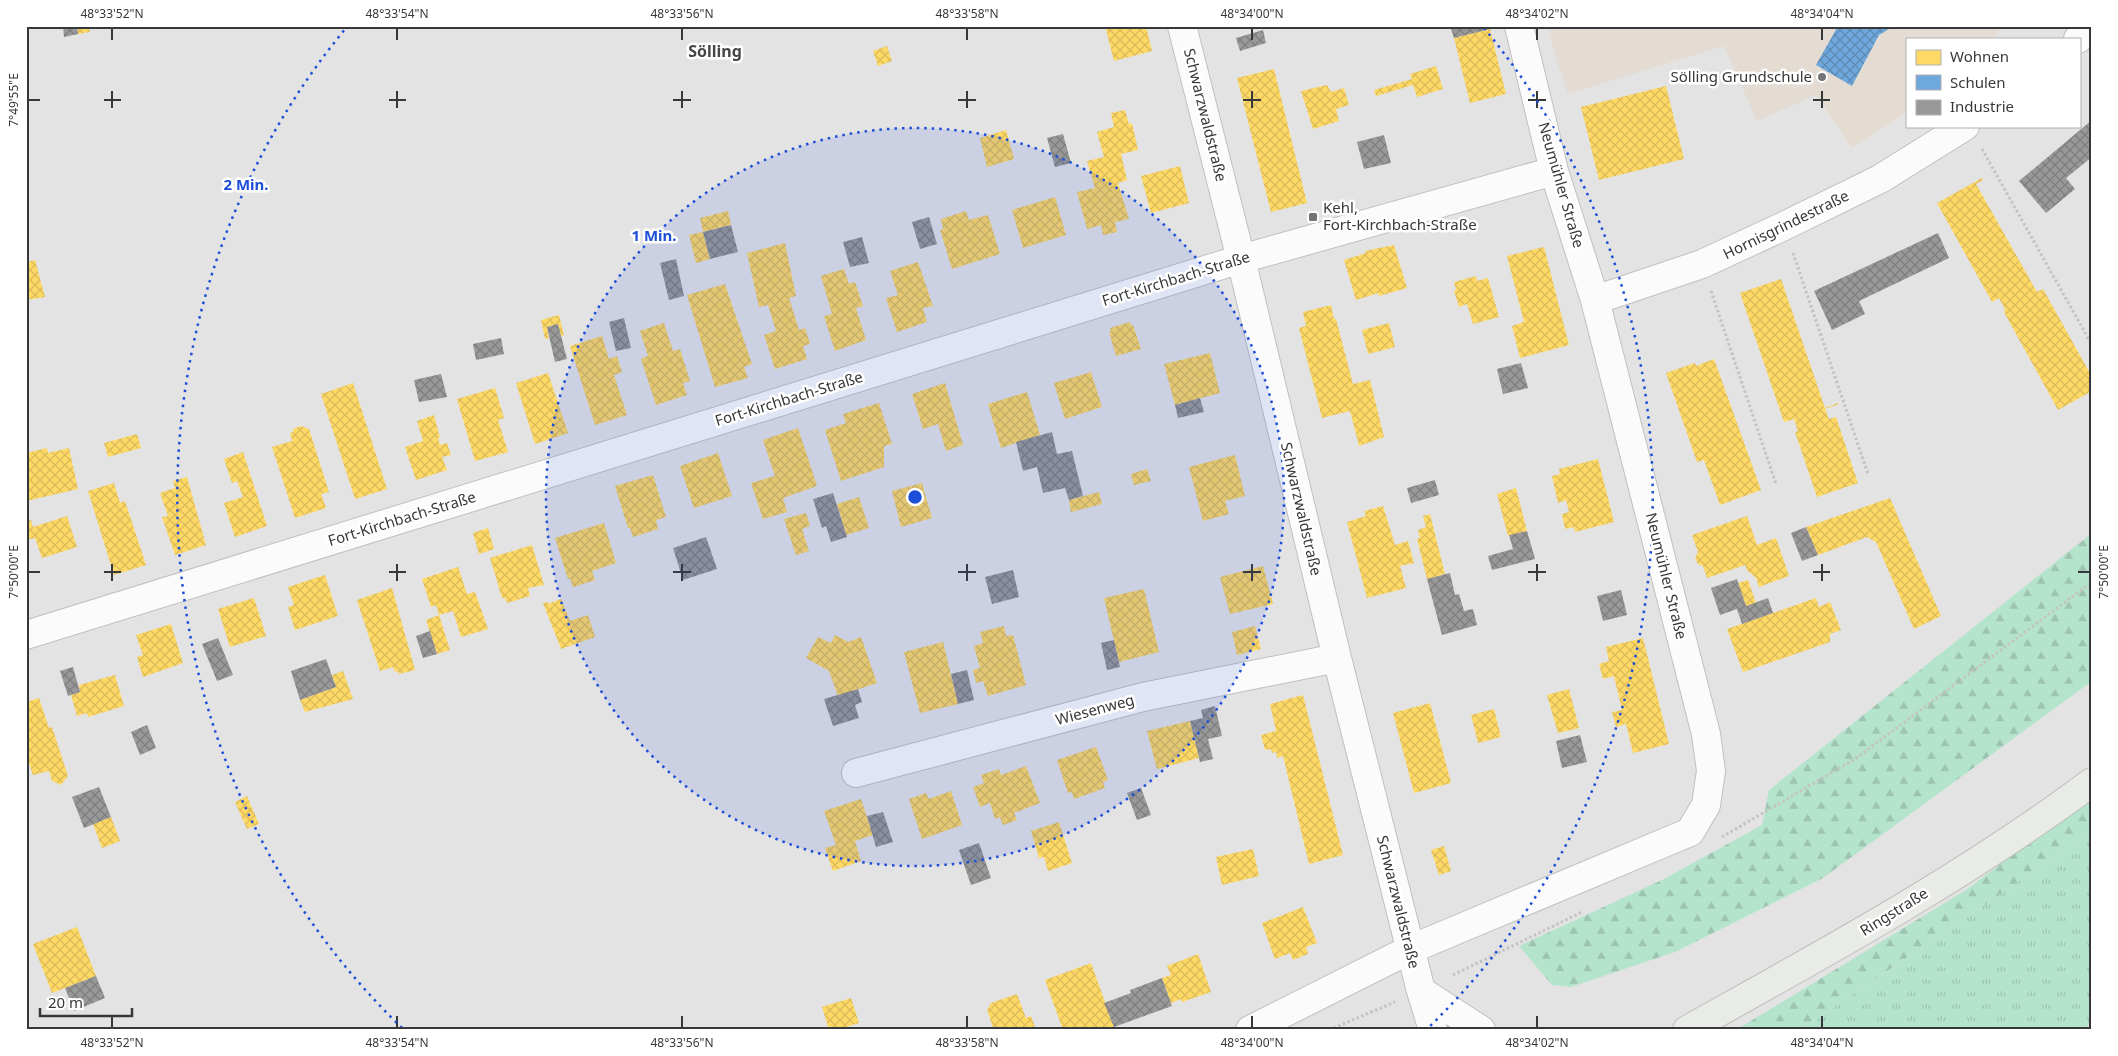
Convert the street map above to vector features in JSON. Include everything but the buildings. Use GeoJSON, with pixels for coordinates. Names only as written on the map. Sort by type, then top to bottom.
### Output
{"type":"FeatureCollection","features":[{"type":"Feature","properties":{"kind":"main road","name":"Ringstraße"},"geometry":{"type":"LineString","coordinates":[[1687,1030],[1863,932],[2034,825],[2092,782]]}},
{"type":"Feature","properties":{"kind":"street","name":"Schwarzwaldstraße"},"geometry":{"type":"LineString","coordinates":[[1182,26],[1241,259],[1337,658],[1410,949],[1433,1030]]}},
{"type":"Feature","properties":{"kind":"street","name":"Neumühler Straße"},"geometry":{"type":"LineString","coordinates":[[1250,1030],[1410,949],[1690,832],[1706,805],[1711,771],[1706,734],[1595,300],[1554,171],[1519,26]]}},
{"type":"Feature","properties":{"kind":"street"},"geometry":{"type":"LineString","coordinates":[[2079,38],[2089,26]]}},
{"type":"Feature","properties":{"kind":"street","name":"Hornisgrindestraße"},"geometry":{"type":"LineString","coordinates":[[1595,300],[1702,264],[1972,135]]}},
{"type":"Feature","properties":{"kind":"street","name":"Fort-Kirchbach-Straße"},"geometry":{"type":"LineString","coordinates":[[26,635],[1241,259],[1554,171]]}},
{"type":"Feature","properties":{"kind":"street","name":"Wiesenweg"},"geometry":{"type":"LineString","coordinates":[[856,773],[1143,697],[1337,658]]}},
{"type":"Feature","properties":{"kind":"street"},"geometry":{"type":"LineString","coordinates":[[1421,991],[1481,1030]]}},
{"type":"Feature","properties":{"kind":"path"},"geometry":{"type":"LineString","coordinates":[[1972,135],[2092,345]]}},
{"type":"Feature","properties":{"kind":"path"},"geometry":{"type":"LineString","coordinates":[[1784,226],[1868,474]]}},
{"type":"Feature","properties":{"kind":"path"},"geometry":{"type":"LineString","coordinates":[[1702,264],[1776,484]]}},
{"type":"Feature","properties":{"kind":"shaded area","name":"Sölling Grundschule"},"geometry":{"type":"Polygon","coordinates":[[[1548,26],[2002,26],[1993,38],[1906,38],[1906,113],[1852,148],[1816,95],[1757,121],[1724,46],[1568,94],[1556,59],[1548,26]]]}},
{"type":"Feature","properties":{"kind":"green space"},"geometry":{"type":"Polygon","coordinates":[[[2092,533],[2092,681],[1823,878],[1675,952],[1571,987],[1552,985],[1519,946],[1662,880],[1762,825],[1769,790],[2092,533]]]}},
{"type":"Feature","properties":{"kind":"green space"},"geometry":{"type":"Polygon","coordinates":[[[2092,795],[2092,832],[1800,1030],[1736,1030],[1966,890],[2092,795]]]}},
{"type":"Feature","properties":{"kind":"green space"},"geometry":{"type":"Polygon","coordinates":[[[2092,832],[2092,1021],[2084,1030],[1800,1030],[2092,832]]]}},
{"type":"Feature","properties":{"kind":"place","name":"Sölling Grundschule"},"geometry":{"type":"Point","coordinates":[1822,77]}},
{"type":"Feature","properties":{"kind":"place","name":"Kehl, Fort-Kirchbach-Straße"},"geometry":{"type":"Point","coordinates":[1313,217]}},
{"type":"Feature","properties":{"kind":"district","name":"Sölling"},"geometry":{"type":"Point","coordinates":[715,51]}}]}
